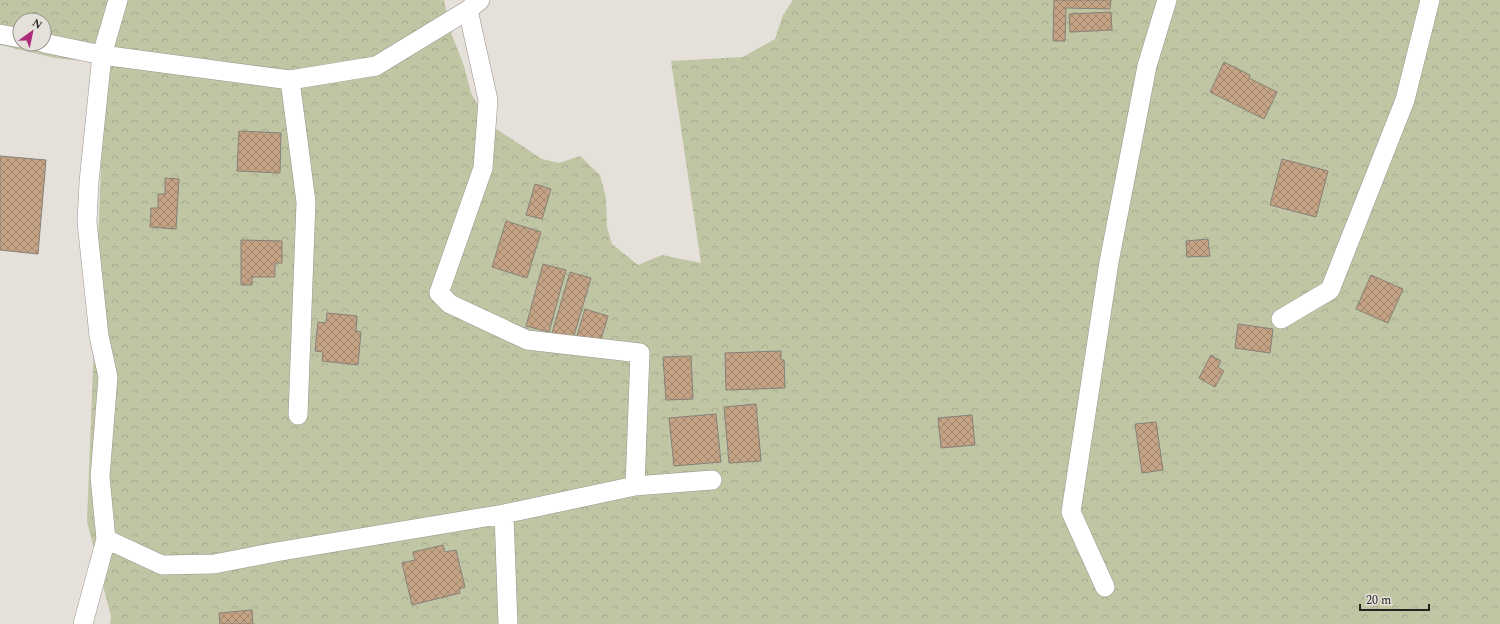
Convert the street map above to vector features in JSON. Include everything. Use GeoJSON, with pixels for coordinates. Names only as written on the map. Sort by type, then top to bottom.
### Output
{"type":"FeatureCollection","features":[{"type":"Feature","properties":{"kind":"street"},"geometry":{"type":"LineString","coordinates":[[83,624],[106,539],[100,477],[108,377],[99,336],[87,222],[89,182],[102,55],[118,0]]}},
{"type":"Feature","properties":{"kind":"street"},"geometry":{"type":"LineString","coordinates":[[1104,587],[1071,512],[1109,262],[1147,66],[1167,0]]}},
{"type":"Feature","properties":{"kind":"street"},"geometry":{"type":"LineString","coordinates":[[1281,319],[1330,290],[1405,100],[1430,0]]}},
{"type":"Feature","properties":{"kind":"street"},"geometry":{"type":"LineString","coordinates":[[52,45],[102,55],[290,80],[376,66],[474,5],[488,100],[483,168],[439,293],[450,304],[527,340],[640,353],[635,486]]}},
{"type":"Feature","properties":{"kind":"street"},"geometry":{"type":"LineString","coordinates":[[0,34],[12,36]]}},
{"type":"Feature","properties":{"kind":"street"},"geometry":{"type":"LineString","coordinates":[[290,80],[306,202],[298,415]]}},
{"type":"Feature","properties":{"kind":"street"},"geometry":{"type":"LineString","coordinates":[[106,539],[162,565],[214,564],[276,552],[504,514],[635,486],[712,480]]}},
{"type":"Feature","properties":{"kind":"street"},"geometry":{"type":"LineString","coordinates":[[504,514],[508,624]]}},
{"type":"Feature","properties":{"kind":"green space"},"geometry":{"type":"Polygon","coordinates":[[[0,0],[444,0],[452,35],[464,66],[471,93],[495,128],[542,159],[559,163],[580,156],[600,175],[606,198],[607,227],[612,244],[638,265],[662,255],[701,263],[671,61],[743,57],[775,39],[783,15],[793,0],[1500,0],[1500,624],[110,624],[111,617],[87,521],[105,63],[55,58],[30,52],[52,52],[52,12],[12,12],[12,48],[0,45],[0,0]]]}},
{"type":"Feature","properties":{"kind":"building"},"geometry":{"type":"Polygon","coordinates":[[[1054,0],[1111,0],[1110,9],[1066,8],[1065,41],[1053,41],[1054,0]]]}},
{"type":"Feature","properties":{"kind":"building"},"geometry":{"type":"Polygon","coordinates":[[[1111,12],[1112,30],[1070,32],[1069,14],[1111,12]]]}},
{"type":"Feature","properties":{"kind":"building"},"geometry":{"type":"Polygon","coordinates":[[[1224,62],[1250,75],[1249,78],[1277,92],[1264,119],[1210,92],[1224,62]]]}},
{"type":"Feature","properties":{"kind":"building"},"geometry":{"type":"Polygon","coordinates":[[[239,131],[281,133],[280,173],[237,171],[239,131]]]}},
{"type":"Feature","properties":{"kind":"building"},"geometry":{"type":"Polygon","coordinates":[[[0,156],[46,160],[38,254],[0,250],[0,156]]]}},
{"type":"Feature","properties":{"kind":"building"},"geometry":{"type":"Polygon","coordinates":[[[1282,159],[1328,171],[1316,217],[1270,205],[1282,159]]]}},
{"type":"Feature","properties":{"kind":"building"},"geometry":{"type":"Polygon","coordinates":[[[165,178],[179,179],[176,229],[150,227],[151,208],[158,208],[158,194],[165,194],[165,178]]]}},
{"type":"Feature","properties":{"kind":"building"},"geometry":{"type":"Polygon","coordinates":[[[535,184],[551,189],[542,219],[526,215],[535,184]]]}},
{"type":"Feature","properties":{"kind":"building"},"geometry":{"type":"Polygon","coordinates":[[[506,221],[541,232],[527,278],[492,267],[506,221]]]}},
{"type":"Feature","properties":{"kind":"building"},"geometry":{"type":"Polygon","coordinates":[[[1208,239],[1210,256],[1187,257],[1186,241],[1208,239]]]}},
{"type":"Feature","properties":{"kind":"building"},"geometry":{"type":"Polygon","coordinates":[[[241,240],[282,241],[282,263],[275,263],[275,277],[252,277],[252,285],[241,285],[241,240]]]}},
{"type":"Feature","properties":{"kind":"building"},"geometry":{"type":"Polygon","coordinates":[[[543,264],[566,270],[549,332],[526,326],[543,264]]]}},
{"type":"Feature","properties":{"kind":"building"},"geometry":{"type":"Polygon","coordinates":[[[570,272],[591,278],[573,339],[552,333],[570,272]]]}},
{"type":"Feature","properties":{"kind":"building"},"geometry":{"type":"Polygon","coordinates":[[[1371,275],[1403,289],[1388,323],[1356,309],[1371,275]]]}},
{"type":"Feature","properties":{"kind":"building"},"geometry":{"type":"Polygon","coordinates":[[[585,309],[608,316],[599,346],[576,339],[585,309]]]}},
{"type":"Feature","properties":{"kind":"building"},"geometry":{"type":"Polygon","coordinates":[[[327,313],[357,316],[356,331],[361,332],[358,365],[322,361],[323,352],[315,351],[318,322],[326,323],[327,313]]]}},
{"type":"Feature","properties":{"kind":"building"},"geometry":{"type":"Polygon","coordinates":[[[1238,324],[1273,329],[1270,353],[1235,348],[1238,324]]]}},
{"type":"Feature","properties":{"kind":"building"},"geometry":{"type":"Polygon","coordinates":[[[781,351],[781,360],[784,360],[785,388],[726,390],[725,353],[781,351]]]}},
{"type":"Feature","properties":{"kind":"building"},"geometry":{"type":"Polygon","coordinates":[[[1211,355],[1221,361],[1218,367],[1224,371],[1215,387],[1199,378],[1211,355]]]}},
{"type":"Feature","properties":{"kind":"building"},"geometry":{"type":"Polygon","coordinates":[[[691,356],[693,399],[666,400],[663,357],[691,356]]]}},
{"type":"Feature","properties":{"kind":"building"},"geometry":{"type":"Polygon","coordinates":[[[756,404],[761,461],[729,463],[724,407],[756,404]]]}},
{"type":"Feature","properties":{"kind":"building"},"geometry":{"type":"Polygon","coordinates":[[[716,414],[721,462],[674,466],[669,418],[716,414]]]}},
{"type":"Feature","properties":{"kind":"building"},"geometry":{"type":"Polygon","coordinates":[[[972,415],[975,445],[941,448],[938,418],[972,415]]]}},
{"type":"Feature","properties":{"kind":"building"},"geometry":{"type":"Polygon","coordinates":[[[1156,422],[1163,470],[1142,473],[1135,424],[1156,422]]]}},
{"type":"Feature","properties":{"kind":"building"},"geometry":{"type":"Polygon","coordinates":[[[443,545],[445,552],[456,550],[465,587],[459,589],[460,593],[412,605],[402,563],[415,560],[413,552],[443,545]]]}},
{"type":"Feature","properties":{"kind":"building"},"geometry":{"type":"Polygon","coordinates":[[[252,610],[253,624],[220,624],[219,613],[252,610]]]}}]}
